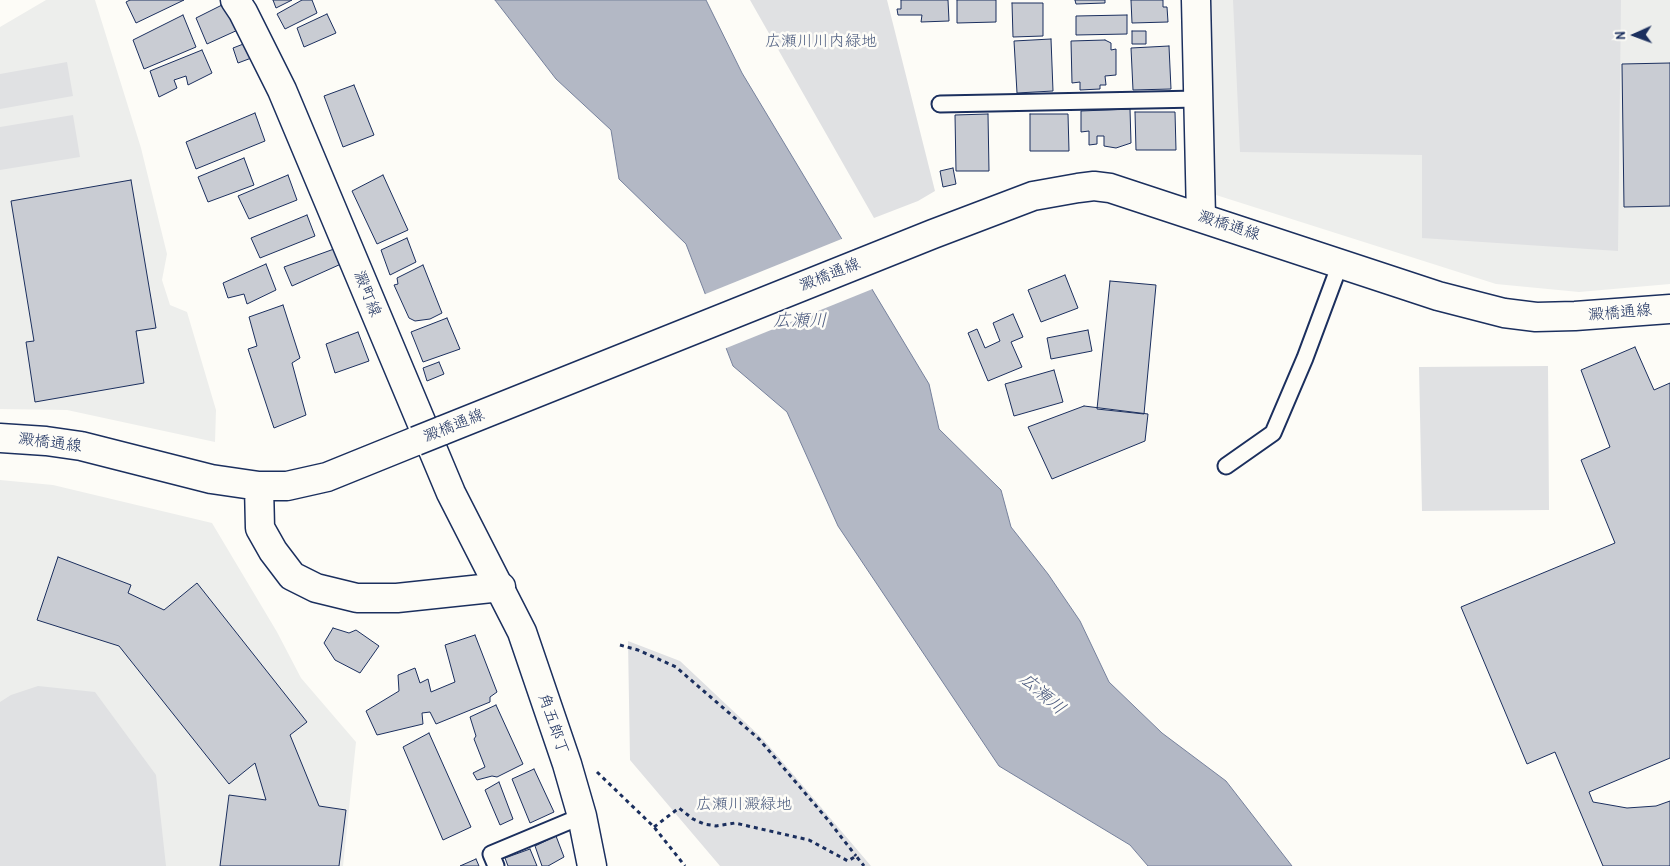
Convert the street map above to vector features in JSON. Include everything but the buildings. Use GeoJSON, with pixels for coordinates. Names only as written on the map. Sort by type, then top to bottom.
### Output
{"type":"FeatureCollection","features":[{"type":"Feature","properties":{"kind":"street","name":"澱町線"},"geometry":{"type":"LineString","coordinates":[[235,0],[244,12],[282,90],[451,493],[501,587]]}},
{"type":"Feature","properties":{"kind":"street"},"geometry":{"type":"LineString","coordinates":[[1196,0],[1201,217]]}},
{"type":"Feature","properties":{"kind":"street","name":"澱橋通線"},"geometry":{"type":"LineString","coordinates":[[0,438],[46,441],[81,446],[211,479],[259,486],[287,486],[327,477],[933,234],[1033,196],[1094,186],[1110,188],[1201,217],[1438,296],[1504,313],[1536,316],[1575,316],[1670,309]]}},
{"type":"Feature","properties":{"kind":"street"},"geometry":{"type":"LineString","coordinates":[[259,486],[260,528],[272,551],[292,576],[316,588],[357,598],[396,598],[501,587]]}},
{"type":"Feature","properties":{"kind":"street","name":"角五郎丁"},"geometry":{"type":"LineString","coordinates":[[501,587],[522,632],[567,764],[582,816],[592,866]]}},
{"type":"Feature","properties":{"kind":"lane"},"geometry":{"type":"LineString","coordinates":[[940,104],[1199,99]]}},
{"type":"Feature","properties":{"kind":"lane"},"geometry":{"type":"LineString","coordinates":[[1226,466],[1273,433],[1305,358],[1340,264]]}},
{"type":"Feature","properties":{"kind":"lane"},"geometry":{"type":"LineString","coordinates":[[496,866],[491,854],[582,816]]}},
{"type":"Feature","properties":{"kind":"path"},"geometry":{"type":"LineString","coordinates":[[620,645],[638,650],[676,667],[759,739],[828,820],[864,866]]}},
{"type":"Feature","properties":{"kind":"path"},"geometry":{"type":"LineString","coordinates":[[593,767],[654,827],[686,866]]}},
{"type":"Feature","properties":{"kind":"path"},"geometry":{"type":"LineString","coordinates":[[654,827],[679,808],[692,819],[704,824],[716,826],[735,823],[809,840],[848,861],[856,856]]}},
{"type":"Feature","properties":{"kind":"shaded area"},"geometry":{"type":"Polygon","coordinates":[[[46,0],[95,0],[141,148],[167,254],[162,280],[170,305],[187,312],[216,410],[215,442],[67,410],[0,409],[0,27],[46,0]]]}},
{"type":"Feature","properties":{"kind":"shaded area"},"geometry":{"type":"Polygon","coordinates":[[[1211,0],[1670,0],[1670,284],[1579,292],[1496,284],[1216,195],[1211,0]]]}},
{"type":"Feature","properties":{"kind":"shaded area"},"geometry":{"type":"Polygon","coordinates":[[[0,480],[53,485],[212,523],[277,632],[301,678],[356,742],[343,866],[0,866],[0,480]]]}},
{"type":"Feature","properties":{"kind":"green space","name":"広瀬川川内緑地"},"geometry":{"type":"Polygon","coordinates":[[[750,0],[887,0],[935,191],[918,201],[874,218],[750,0]]]}},
{"type":"Feature","properties":{"kind":"green space"},"geometry":{"type":"Polygon","coordinates":[[[1233,0],[1621,0],[1618,251],[1422,238],[1422,155],[1240,152],[1233,0]]]}},
{"type":"Feature","properties":{"kind":"green space"},"geometry":{"type":"Polygon","coordinates":[[[67,62],[73,96],[0,109],[0,74],[67,62]]]}},
{"type":"Feature","properties":{"kind":"green space"},"geometry":{"type":"Polygon","coordinates":[[[73,115],[80,157],[0,170],[0,127],[73,115]]]}},
{"type":"Feature","properties":{"kind":"green space"},"geometry":{"type":"Polygon","coordinates":[[[1548,366],[1549,510],[1422,511],[1419,367],[1548,366]]]}},
{"type":"Feature","properties":{"kind":"green space","name":"広瀬川澱緑地"},"geometry":{"type":"Polygon","coordinates":[[[628,641],[680,661],[763,739],[871,866],[720,866],[630,760],[628,641]]]}},
{"type":"Feature","properties":{"kind":"green space"},"geometry":{"type":"Polygon","coordinates":[[[38,686],[95,692],[156,775],[166,866],[0,866],[0,702],[11,695],[38,686]]]}},
{"type":"Feature","properties":{"kind":"water","name":"広瀬川"},"geometry":{"type":"Polygon","coordinates":[[[495,0],[706,0],[742,73],[929,384],[939,429],[1001,490],[1011,527],[1048,574],[1080,621],[1109,682],[1162,733],[1226,781],[1292,866],[1148,866],[1130,845],[999,766],[838,526],[787,412],[733,366],[686,244],[619,179],[611,130],[556,79],[495,0]]]}},
{"type":"Feature","properties":{"kind":"pier"},"geometry":{"type":"Polygon","coordinates":[[[844,238],[875,288],[724,349],[703,295],[844,238]]]}}]}
